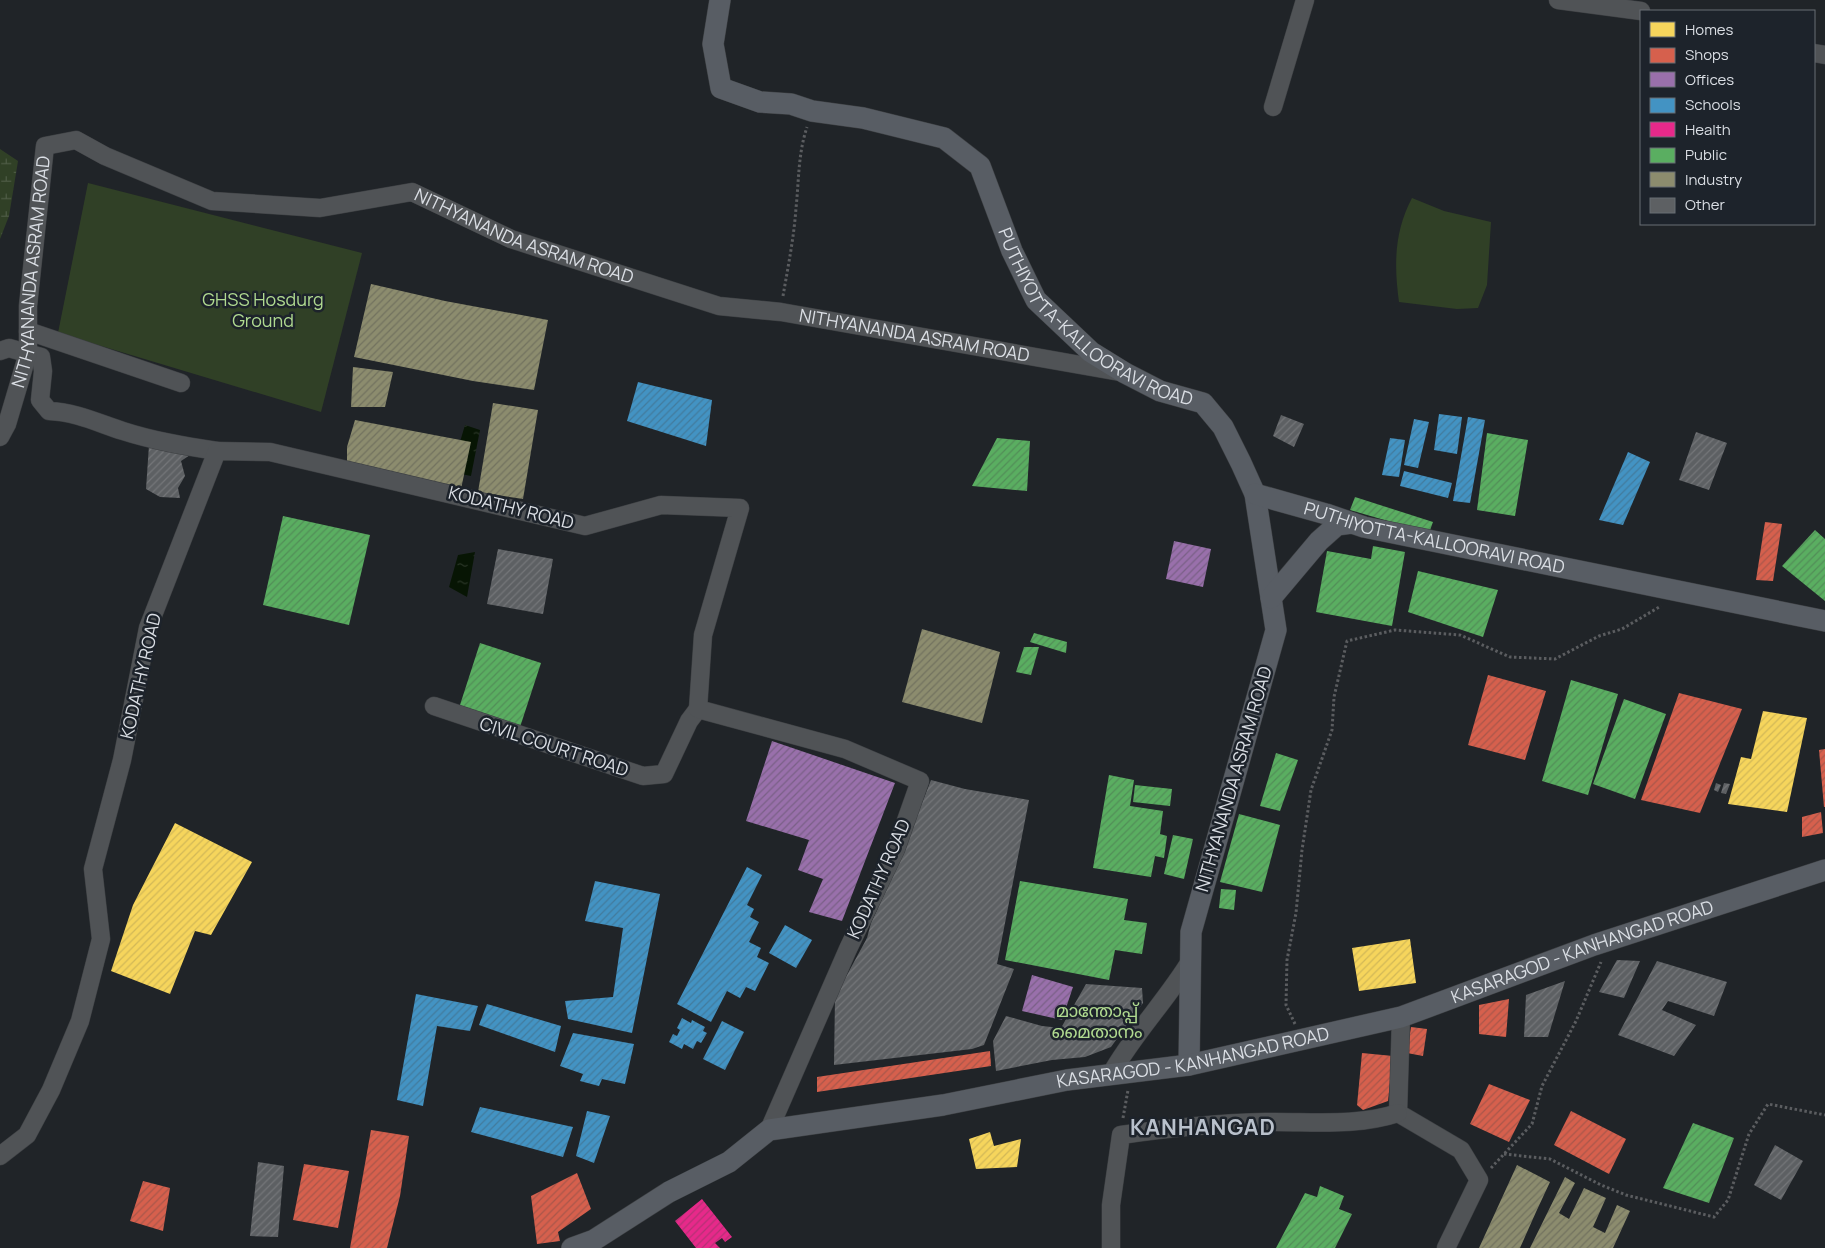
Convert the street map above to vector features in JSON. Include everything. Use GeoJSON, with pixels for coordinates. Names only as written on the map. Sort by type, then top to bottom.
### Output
{"type":"FeatureCollection","features":[{"type":"Feature","properties":{"kind":"main road","name":"PUTHIYOTTA-KALLOORAVI ROAD"},"geometry":{"type":"LineString","coordinates":[[720,0],[713,44],[721,88],[760,102],[791,104],[812,111],[863,118],[944,138],[980,166],[1012,251],[1036,300],[1091,352],[1125,373],[1160,391],[1203,403],[1222,428],[1255,494],[1352,523],[1825,621]]}},
{"type":"Feature","properties":{"kind":"main road","name":"NITHYANANDA ASRAM ROAD"},"geometry":{"type":"LineString","coordinates":[[1189,1065],[1191,932],[1276,630],[1255,494]]}},
{"type":"Feature","properties":{"kind":"main road"},"geometry":{"type":"LineString","coordinates":[[1271,598],[1319,541],[1337,525],[1352,523]]}},
{"type":"Feature","properties":{"kind":"main road","name":"KASARAGOD - KANHANGAD ROAD"},"geometry":{"type":"LineString","coordinates":[[769,1130],[943,1105],[1067,1080],[1189,1065],[1401,1017],[1612,940],[1825,870]]}},
{"type":"Feature","properties":{"kind":"main road"},"geometry":{"type":"LineString","coordinates":[[572,1248],[594,1240],[669,1192],[729,1162],[769,1130]]}},
{"type":"Feature","properties":{"kind":"street"},"geometry":{"type":"LineString","coordinates":[[1273,108],[1304,0]]}},
{"type":"Feature","properties":{"kind":"street"},"geometry":{"type":"LineString","coordinates":[[1558,0],[1640,11]]}},
{"type":"Feature","properties":{"kind":"street","name":"NITHYANANDA ASRAM ROAD"},"geometry":{"type":"LineString","coordinates":[[0,437],[8,424],[28,353],[28,306],[45,146],[76,140],[105,156],[212,201],[320,208],[412,192],[511,239],[719,306],[781,312],[1125,373]]}},
{"type":"Feature","properties":{"kind":"street"},"geometry":{"type":"LineString","coordinates":[[28,331],[181,383]]}},
{"type":"Feature","properties":{"kind":"street"},"geometry":{"type":"LineString","coordinates":[[0,351],[9,348],[41,357],[43,371],[40,400],[49,411],[70,412],[122,431],[172,444],[217,451]]}},
{"type":"Feature","properties":{"kind":"street","name":"KODATHY ROAD"},"geometry":{"type":"LineString","coordinates":[[0,1156],[27,1135],[51,1090],[80,1021],[101,939],[93,869],[122,760],[148,628],[217,451],[270,452],[585,526],[662,505],[740,508],[703,635],[698,709],[845,749],[920,781],[896,850],[848,950],[769,1130]]}},
{"type":"Feature","properties":{"kind":"street","name":"CIVIL COURT ROAD"},"geometry":{"type":"LineString","coordinates":[[434,706],[643,776],[664,774],[689,721],[698,709]]}},
{"type":"Feature","properties":{"kind":"street"},"geometry":{"type":"LineString","coordinates":[[1121,1073],[1126,1049],[1178,981],[1191,960]]}},
{"type":"Feature","properties":{"kind":"street"},"geometry":{"type":"LineString","coordinates":[[1398,1113],[1401,1017]]}},
{"type":"Feature","properties":{"kind":"street"},"geometry":{"type":"LineString","coordinates":[[1112,1248],[1111,1205],[1121,1135],[1227,1124],[1374,1121],[1398,1113],[1461,1150],[1479,1180],[1446,1248]]}},
{"type":"Feature","properties":{"kind":"path"},"geometry":{"type":"LineString","coordinates":[[781,312],[796,208],[801,146],[812,111]]}},
{"type":"Feature","properties":{"kind":"path"},"geometry":{"type":"LineString","coordinates":[[1303,1040],[1286,1005],[1287,960],[1296,913],[1302,850],[1311,790],[1332,730],[1334,697],[1347,641],[1395,630],[1460,635],[1510,657],[1555,659],[1599,636],[1622,629],[1684,593]]}},
{"type":"Feature","properties":{"kind":"path"},"geometry":{"type":"LineString","coordinates":[[1479,1180],[1532,1124],[1542,1086],[1576,1021],[1591,981],[1612,940]]}},
{"type":"Feature","properties":{"kind":"path"},"geometry":{"type":"LineString","coordinates":[[1121,1073],[1121,1135]]}},
{"type":"Feature","properties":{"kind":"path"},"geometry":{"type":"LineString","coordinates":[[1504,1154],[1550,1159],[1601,1185],[1626,1195],[1714,1217],[1728,1200],[1749,1134],[1768,1104],[1825,1115]]}},
{"type":"Feature","properties":{"kind":"green space"},"geometry":{"type":"Polygon","coordinates":[[[0,149],[18,161],[9,216],[0,239],[0,149]]]}},
{"type":"Feature","properties":{"kind":"green space","name":"GHSS Hosdurg Ground"},"geometry":{"type":"Polygon","coordinates":[[[88,183],[362,253],[321,412],[58,333],[88,183]]]}},
{"type":"Feature","properties":{"kind":"green space"},"geometry":{"type":"Polygon","coordinates":[[[1412,198],[1444,211],[1491,222],[1487,285],[1478,308],[1457,309],[1399,302],[1396,275],[1397,249],[1402,223],[1412,198]]]}},
{"type":"Feature","properties":{"kind":"water"},"geometry":{"type":"Polygon","coordinates":[[[465,425],[480,430],[471,476],[451,472],[465,425]]]}},
{"type":"Feature","properties":{"kind":"water"},"geometry":{"type":"Polygon","coordinates":[[[475,552],[467,597],[449,587],[458,555],[475,552]]]}},
{"type":"Feature","properties":{"kind":"building: Homes"},"geometry":{"type":"Polygon","coordinates":[[[1763,711],[1807,718],[1787,812],[1728,804],[1741,757],[1751,759],[1763,711]]]}},
{"type":"Feature","properties":{"kind":"building: Homes"},"geometry":{"type":"Polygon","coordinates":[[[175,823],[252,862],[211,935],[195,931],[170,994],[111,971],[133,905],[175,823]]]}},
{"type":"Feature","properties":{"kind":"building: Homes"},"geometry":{"type":"Polygon","coordinates":[[[1410,939],[1416,983],[1359,991],[1352,948],[1410,939]]]}},
{"type":"Feature","properties":{"kind":"building: Homes"},"geometry":{"type":"Polygon","coordinates":[[[990,1132],[994,1146],[1021,1139],[1017,1167],[976,1169],[969,1139],[990,1132]]]}},
{"type":"Feature","properties":{"kind":"building: Shops"},"geometry":{"type":"Polygon","coordinates":[[[1765,522],[1782,524],[1773,581],[1756,580],[1765,522]]]}},
{"type":"Feature","properties":{"kind":"building: Shops"},"geometry":{"type":"Polygon","coordinates":[[[1488,675],[1546,691],[1525,760],[1468,745],[1488,675]]]}},
{"type":"Feature","properties":{"kind":"building: Shops"},"geometry":{"type":"Polygon","coordinates":[[[1679,693],[1742,709],[1700,813],[1641,800],[1679,693]]]}},
{"type":"Feature","properties":{"kind":"building: Shops"},"geometry":{"type":"Polygon","coordinates":[[[1825,749],[1825,807],[1824,807],[1819,750],[1825,749]]]}},
{"type":"Feature","properties":{"kind":"building: Shops"},"geometry":{"type":"Polygon","coordinates":[[[1821,812],[1823,833],[1802,837],[1802,817],[1821,812]]]}},
{"type":"Feature","properties":{"kind":"building: Shops"},"geometry":{"type":"Polygon","coordinates":[[[1509,999],[1506,1037],[1479,1034],[1479,1005],[1509,999]]]}},
{"type":"Feature","properties":{"kind":"building: Shops"},"geometry":{"type":"Polygon","coordinates":[[[1411,1027],[1427,1029],[1423,1056],[1407,1053],[1411,1027]]]}},
{"type":"Feature","properties":{"kind":"building: Shops"},"geometry":{"type":"Polygon","coordinates":[[[990,1051],[991,1066],[817,1092],[817,1077],[990,1051]]]}},
{"type":"Feature","properties":{"kind":"building: Shops"},"geometry":{"type":"Polygon","coordinates":[[[1362,1053],[1393,1056],[1388,1101],[1363,1110],[1357,1105],[1362,1053]]]}},
{"type":"Feature","properties":{"kind":"building: Shops"},"geometry":{"type":"Polygon","coordinates":[[[1489,1084],[1530,1100],[1509,1142],[1470,1124],[1489,1084]]]}},
{"type":"Feature","properties":{"kind":"building: Shops"},"geometry":{"type":"Polygon","coordinates":[[[1571,1111],[1626,1139],[1609,1174],[1554,1145],[1571,1111]]]}},
{"type":"Feature","properties":{"kind":"building: Shops"},"geometry":{"type":"Polygon","coordinates":[[[371,1130],[409,1136],[400,1196],[387,1248],[350,1248],[371,1130]]]}},
{"type":"Feature","properties":{"kind":"building: Shops"},"geometry":{"type":"Polygon","coordinates":[[[304,1164],[349,1171],[338,1228],[293,1220],[304,1164]]]}},
{"type":"Feature","properties":{"kind":"building: Shops"},"geometry":{"type":"Polygon","coordinates":[[[577,1173],[591,1209],[558,1232],[560,1241],[537,1244],[531,1196],[577,1173]]]}},
{"type":"Feature","properties":{"kind":"building: Shops"},"geometry":{"type":"Polygon","coordinates":[[[143,1181],[170,1188],[163,1231],[130,1221],[143,1181]]]}},
{"type":"Feature","properties":{"kind":"building: Offices"},"geometry":{"type":"Polygon","coordinates":[[[1174,541],[1211,549],[1203,587],[1166,579],[1174,541]]]}},
{"type":"Feature","properties":{"kind":"building: Offices"},"geometry":{"type":"Polygon","coordinates":[[[772,741],[895,783],[842,921],[809,912],[823,879],[798,870],[809,840],[746,821],[772,741]]]}},
{"type":"Feature","properties":{"kind":"building: Offices"},"geometry":{"type":"Polygon","coordinates":[[[1032,975],[1073,987],[1062,1020],[1022,1011],[1032,975]]]}},
{"type":"Feature","properties":{"kind":"building: Schools"},"geometry":{"type":"Polygon","coordinates":[[[638,382],[712,400],[706,446],[627,421],[638,382]]]}},
{"type":"Feature","properties":{"kind":"building: Schools"},"geometry":{"type":"Polygon","coordinates":[[[1439,414],[1462,417],[1457,454],[1434,450],[1439,414]]]}},
{"type":"Feature","properties":{"kind":"building: Schools"},"geometry":{"type":"Polygon","coordinates":[[[1468,417],[1485,420],[1470,503],[1453,501],[1468,417]]]}},
{"type":"Feature","properties":{"kind":"building: Schools"},"geometry":{"type":"Polygon","coordinates":[[[1414,419],[1429,422],[1418,468],[1404,465],[1414,419]]]}},
{"type":"Feature","properties":{"kind":"building: Schools"},"geometry":{"type":"Polygon","coordinates":[[[1390,438],[1405,440],[1399,477],[1382,475],[1390,438]]]}},
{"type":"Feature","properties":{"kind":"building: Schools"},"geometry":{"type":"Polygon","coordinates":[[[1628,452],[1650,462],[1623,525],[1599,520],[1628,452]]]}},
{"type":"Feature","properties":{"kind":"building: Schools"},"geometry":{"type":"Polygon","coordinates":[[[1404,471],[1452,483],[1448,498],[1400,486],[1404,471]]]}},
{"type":"Feature","properties":{"kind":"building: Schools"},"geometry":{"type":"Polygon","coordinates":[[[944,798],[966,803],[958,844],[938,841],[944,798]]]}},
{"type":"Feature","properties":{"kind":"building: Schools"},"geometry":{"type":"Polygon","coordinates":[[[968,817],[993,824],[986,853],[963,846],[968,817]]]}},
{"type":"Feature","properties":{"kind":"building: Schools"},"geometry":{"type":"Polygon","coordinates":[[[1004,824],[1017,827],[995,952],[975,948],[994,842],[1000,843],[1004,824]]]}},
{"type":"Feature","properties":{"kind":"building: Schools"},"geometry":{"type":"Polygon","coordinates":[[[935,843],[961,852],[943,925],[916,920],[935,843]]]}},
{"type":"Feature","properties":{"kind":"building: Schools"},"geometry":{"type":"Polygon","coordinates":[[[747,867],[762,875],[747,905],[754,909],[750,917],[759,922],[749,942],[761,948],[757,957],[769,963],[755,991],[746,987],[740,998],[727,991],[711,1022],[677,1004],[747,867]]]}},
{"type":"Feature","properties":{"kind":"building: Schools"},"geometry":{"type":"Polygon","coordinates":[[[595,881],[660,894],[632,1033],[568,1019],[565,1001],[613,997],[623,928],[585,921],[595,881]]]}},
{"type":"Feature","properties":{"kind":"building: Schools"},"geometry":{"type":"Polygon","coordinates":[[[785,925],[812,940],[796,968],[769,953],[785,925]]]}},
{"type":"Feature","properties":{"kind":"building: Schools"},"geometry":{"type":"Polygon","coordinates":[[[912,930],[939,935],[919,1011],[979,1018],[976,1040],[922,1046],[880,1040],[885,1007],[917,1011],[894,1006],[912,930]]]}},
{"type":"Feature","properties":{"kind":"building: Schools"},"geometry":{"type":"Polygon","coordinates":[[[867,938],[887,942],[869,1026],[848,1023],[867,938]]]}},
{"type":"Feature","properties":{"kind":"building: Schools"},"geometry":{"type":"Polygon","coordinates":[[[416,994],[478,1006],[470,1031],[437,1026],[423,1106],[397,1100],[416,994]]]}},
{"type":"Feature","properties":{"kind":"building: Schools"},"geometry":{"type":"Polygon","coordinates":[[[487,1004],[561,1026],[555,1052],[479,1025],[487,1004]]]}},
{"type":"Feature","properties":{"kind":"building: Schools"},"geometry":{"type":"Polygon","coordinates":[[[682,1018],[691,1023],[692,1020],[705,1027],[703,1031],[707,1033],[701,1043],[697,1041],[693,1049],[684,1044],[682,1049],[669,1042],[673,1034],[677,1036],[680,1030],[677,1028],[682,1018]]]}},
{"type":"Feature","properties":{"kind":"building: Schools"},"geometry":{"type":"Polygon","coordinates":[[[722,1021],[744,1032],[725,1070],[703,1059],[722,1021]]]}},
{"type":"Feature","properties":{"kind":"building: Schools"},"geometry":{"type":"Polygon","coordinates":[[[573,1033],[634,1044],[625,1084],[602,1079],[599,1086],[580,1081],[583,1074],[560,1066],[573,1033]]]}},
{"type":"Feature","properties":{"kind":"building: Schools"},"geometry":{"type":"Polygon","coordinates":[[[480,1107],[573,1127],[563,1157],[471,1132],[480,1107]]]}},
{"type":"Feature","properties":{"kind":"building: Schools"},"geometry":{"type":"Polygon","coordinates":[[[587,1111],[610,1116],[594,1163],[576,1156],[587,1111]]]}},
{"type":"Feature","properties":{"kind":"building: Health"},"geometry":{"type":"Polygon","coordinates":[[[702,1199],[732,1237],[725,1242],[722,1238],[715,1243],[720,1248],[696,1248],[675,1221],[702,1199]]]}},
{"type":"Feature","properties":{"kind":"building: Public"},"geometry":{"type":"Polygon","coordinates":[[[1487,433],[1528,440],[1515,516],[1477,510],[1487,433]]]}},
{"type":"Feature","properties":{"kind":"building: Public"},"geometry":{"type":"Polygon","coordinates":[[[997,438],[1030,441],[1027,491],[972,486],[997,438]]]}},
{"type":"Feature","properties":{"kind":"building: Public"},"geometry":{"type":"Polygon","coordinates":[[[1355,497],[1433,522],[1429,533],[1350,510],[1355,497]]]}},
{"type":"Feature","properties":{"kind":"building: Public"},"geometry":{"type":"Polygon","coordinates":[[[283,516],[370,535],[349,625],[263,605],[283,516]]]}},
{"type":"Feature","properties":{"kind":"building: Public"},"geometry":{"type":"Polygon","coordinates":[[[1815,530],[1825,539],[1825,601],[1782,566],[1815,530]]]}},
{"type":"Feature","properties":{"kind":"building: Public"},"geometry":{"type":"Polygon","coordinates":[[[1373,546],[1405,552],[1392,626],[1316,612],[1327,551],[1371,559],[1373,546]]]}},
{"type":"Feature","properties":{"kind":"building: Public"},"geometry":{"type":"Polygon","coordinates":[[[1418,571],[1498,590],[1483,637],[1408,612],[1418,571]]]}},
{"type":"Feature","properties":{"kind":"building: Public"},"geometry":{"type":"Polygon","coordinates":[[[1034,633],[1067,642],[1066,653],[1030,642],[1034,633]]]}},
{"type":"Feature","properties":{"kind":"building: Public"},"geometry":{"type":"Polygon","coordinates":[[[480,643],[541,663],[520,727],[459,708],[480,643]]]}},
{"type":"Feature","properties":{"kind":"building: Public"},"geometry":{"type":"Polygon","coordinates":[[[1024,647],[1039,647],[1031,675],[1016,672],[1024,647]]]}},
{"type":"Feature","properties":{"kind":"building: Public"},"geometry":{"type":"Polygon","coordinates":[[[1571,680],[1618,694],[1588,795],[1542,781],[1571,680]]]}},
{"type":"Feature","properties":{"kind":"building: Public"},"geometry":{"type":"Polygon","coordinates":[[[1624,699],[1666,714],[1635,799],[1593,784],[1624,699]]]}},
{"type":"Feature","properties":{"kind":"building: Public"},"geometry":{"type":"Polygon","coordinates":[[[1276,753],[1298,760],[1280,811],[1260,806],[1276,753]]]}},
{"type":"Feature","properties":{"kind":"building: Public"},"geometry":{"type":"Polygon","coordinates":[[[1109,775],[1134,780],[1130,806],[1163,811],[1160,834],[1167,836],[1164,858],[1155,856],[1151,877],[1093,868],[1109,775]]]}},
{"type":"Feature","properties":{"kind":"building: Public"},"geometry":{"type":"Polygon","coordinates":[[[1135,785],[1172,789],[1170,806],[1133,802],[1135,785]]]}},
{"type":"Feature","properties":{"kind":"building: Public"},"geometry":{"type":"Polygon","coordinates":[[[1239,814],[1280,825],[1262,892],[1220,882],[1239,814]]]}},
{"type":"Feature","properties":{"kind":"building: Public"},"geometry":{"type":"Polygon","coordinates":[[[1173,835],[1193,839],[1184,879],[1164,874],[1173,835]]]}},
{"type":"Feature","properties":{"kind":"building: Public"},"geometry":{"type":"Polygon","coordinates":[[[1020,881],[1128,899],[1124,920],[1147,923],[1142,954],[1115,950],[1109,980],[1005,960],[1020,881]]]}},
{"type":"Feature","properties":{"kind":"building: Public"},"geometry":{"type":"Polygon","coordinates":[[[1221,889],[1236,890],[1234,910],[1219,908],[1221,889]]]}},
{"type":"Feature","properties":{"kind":"building: Public"},"geometry":{"type":"Polygon","coordinates":[[[1693,1123],[1734,1138],[1709,1203],[1663,1188],[1693,1123]]]}},
{"type":"Feature","properties":{"kind":"building: Public"},"geometry":{"type":"Polygon","coordinates":[[[1320,1186],[1344,1196],[1339,1209],[1352,1214],[1335,1248],[1276,1248],[1305,1193],[1317,1197],[1320,1186]]]}},
{"type":"Feature","properties":{"kind":"building: Industry"},"geometry":{"type":"Polygon","coordinates":[[[371,284],[445,301],[548,320],[534,390],[473,381],[354,357],[371,284]]]}},
{"type":"Feature","properties":{"kind":"building: Industry"},"geometry":{"type":"Polygon","coordinates":[[[353,367],[393,372],[385,407],[351,407],[353,367]]]}},
{"type":"Feature","properties":{"kind":"building: Industry"},"geometry":{"type":"Polygon","coordinates":[[[493,403],[538,410],[523,499],[478,492],[493,403]]]}},
{"type":"Feature","properties":{"kind":"building: Industry"},"geometry":{"type":"Polygon","coordinates":[[[355,420],[471,442],[461,489],[347,466],[347,447],[355,420]]]}},
{"type":"Feature","properties":{"kind":"building: Industry"},"geometry":{"type":"Polygon","coordinates":[[[922,629],[1000,652],[982,723],[902,702],[922,629]]]}},
{"type":"Feature","properties":{"kind":"building: Industry"},"geometry":{"type":"Polygon","coordinates":[[[1517,1165],[1550,1182],[1520,1248],[1479,1248],[1517,1165]]]}},
{"type":"Feature","properties":{"kind":"building: Industry"},"geometry":{"type":"Polygon","coordinates":[[[1565,1177],[1575,1183],[1559,1213],[1569,1219],[1584,1188],[1606,1198],[1593,1227],[1605,1233],[1617,1205],[1630,1211],[1613,1248],[1530,1248],[1565,1177]]]}},
{"type":"Feature","properties":{"kind":"building: Other"},"geometry":{"type":"Polygon","coordinates":[[[1281,415],[1304,424],[1294,447],[1273,436],[1281,415]]]}},
{"type":"Feature","properties":{"kind":"building: Other"},"geometry":{"type":"Polygon","coordinates":[[[1696,432],[1727,443],[1709,490],[1679,480],[1696,432]]]}},
{"type":"Feature","properties":{"kind":"building: Other"},"geometry":{"type":"Polygon","coordinates":[[[149,445],[190,455],[181,461],[185,476],[178,488],[180,498],[160,497],[146,489],[149,445]]]}},
{"type":"Feature","properties":{"kind":"building: Other"},"geometry":{"type":"Polygon","coordinates":[[[498,549],[553,559],[543,614],[487,604],[498,549]]]}},
{"type":"Feature","properties":{"kind":"building: Other"},"geometry":{"type":"Polygon","coordinates":[[[931,780],[965,789],[1029,800],[997,964],[1014,969],[984,1045],[972,1049],[834,1065],[835,997],[867,938],[871,923],[895,871],[931,780]]]}},
{"type":"Feature","properties":{"kind":"building: Other"},"geometry":{"type":"Polygon","coordinates":[[[1716,783],[1721,785],[1718,792],[1714,790],[1716,783]]]}},
{"type":"Feature","properties":{"kind":"building: Other"},"geometry":{"type":"Polygon","coordinates":[[[1724,783],[1730,784],[1726,794],[1721,793],[1724,783]]]}},
{"type":"Feature","properties":{"kind":"building: Other"},"geometry":{"type":"Polygon","coordinates":[[[1617,960],[1640,961],[1624,998],[1599,992],[1617,960]]]}},
{"type":"Feature","properties":{"kind":"building: Other"},"geometry":{"type":"Polygon","coordinates":[[[1657,961],[1727,982],[1714,1016],[1668,1001],[1662,1010],[1696,1025],[1674,1056],[1618,1035],[1657,961]]]}},
{"type":"Feature","properties":{"kind":"building: Other"},"geometry":{"type":"Polygon","coordinates":[[[1565,981],[1548,1037],[1524,1037],[1526,995],[1565,981]]]}},
{"type":"Feature","properties":{"kind":"building: Other","name":"മാന്തോപ്പ് മൈതാനം"},"geometry":{"type":"Polygon","coordinates":[[[1086,984],[1142,988],[1143,1003],[1111,1047],[1085,1057],[1052,1060],[996,1071],[993,1041],[1006,1016],[1042,1026],[1061,1028],[1086,984]]]}},
{"type":"Feature","properties":{"kind":"building: Other"},"geometry":{"type":"Polygon","coordinates":[[[1775,1145],[1803,1161],[1781,1200],[1754,1185],[1775,1145]]]}},
{"type":"Feature","properties":{"kind":"building: Other"},"geometry":{"type":"Polygon","coordinates":[[[258,1162],[284,1166],[278,1237],[250,1236],[258,1162]]]}},
{"type":"Feature","properties":{"kind":"district","name":"KANHANGAD"},"geometry":{"type":"Point","coordinates":[1203,1127]}}]}
